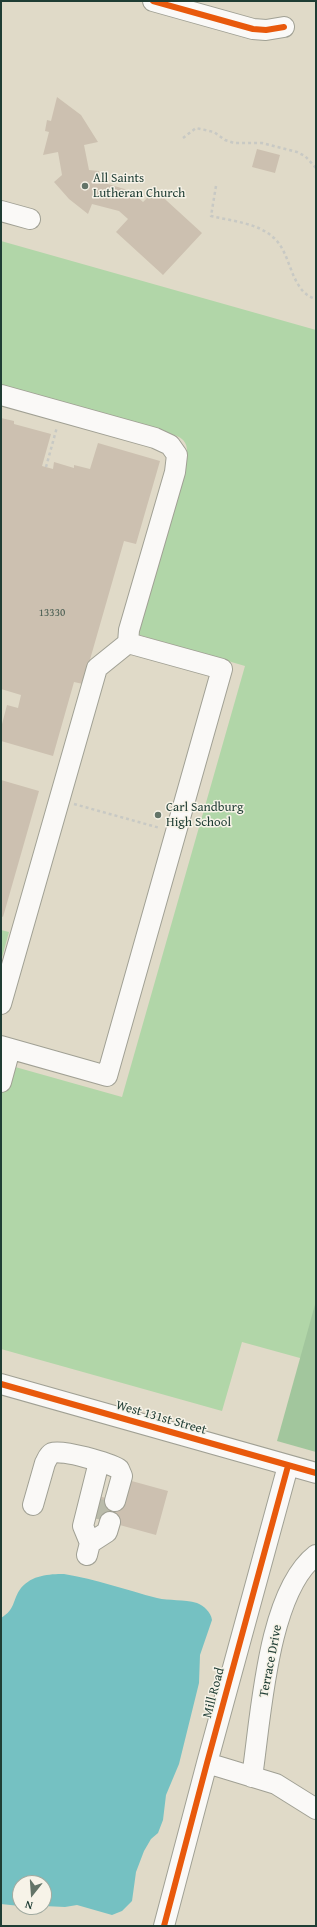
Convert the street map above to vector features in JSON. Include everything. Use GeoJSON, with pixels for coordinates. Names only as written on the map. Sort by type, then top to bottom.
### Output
{"type":"FeatureCollection","features":[{"type":"Feature","properties":{"kind":"street"},"geometry":{"type":"LineString","coordinates":[[153,1],[253,29],[266,30],[284,27]]}},
{"type":"Feature","properties":{"kind":"street"},"geometry":{"type":"LineString","coordinates":[[1,211],[30,219]]}},
{"type":"Feature","properties":{"kind":"street"},"geometry":{"type":"LineString","coordinates":[[1,395],[155,438],[170,445],[175,450],[177,455],[176,467],[129,630],[128,643],[97,668],[1,1004]]}},
{"type":"Feature","properties":{"kind":"street"},"geometry":{"type":"LineString","coordinates":[[1,1082],[6,1047],[107,1076],[222,669],[128,643]]}},
{"type":"Feature","properties":{"kind":"street","name":"West 131st Street"},"geometry":{"type":"LineString","coordinates":[[1,1384],[316,1473]]}},
{"type":"Feature","properties":{"kind":"street"},"geometry":{"type":"LineString","coordinates":[[33,1505],[45,1463],[52,1454],[67,1453],[107,1464]]}},
{"type":"Feature","properties":{"kind":"street"},"geometry":{"type":"LineString","coordinates":[[107,1464],[107,1498]]}},
{"type":"Feature","properties":{"kind":"street"},"geometry":{"type":"LineString","coordinates":[[101,1520],[90,1543],[83,1526],[107,1464]]}},
{"type":"Feature","properties":{"kind":"street","name":"Mill Road"},"geometry":{"type":"LineString","coordinates":[[164,1926],[206,1763],[288,1466]]}},
{"type":"Feature","properties":{"kind":"street","name":"Terrace Drive"},"geometry":{"type":"LineString","coordinates":[[252,1777],[270,1651],[280,1614],[288,1593],[301,1572],[316,1555]]}},
{"type":"Feature","properties":{"kind":"street"},"geometry":{"type":"LineString","coordinates":[[206,1763],[276,1784],[316,1809]]}},
{"type":"Feature","properties":{"kind":"path"},"geometry":{"type":"LineString","coordinates":[[182,138],[196,128],[214,132],[225,140],[234,143],[262,142],[297,152],[305,156],[316,168]]}},
{"type":"Feature","properties":{"kind":"path"},"geometry":{"type":"LineString","coordinates":[[216,186],[211,216],[257,226],[274,238],[282,248],[298,285],[310,297],[316,299]]}},
{"type":"Feature","properties":{"kind":"path"},"geometry":{"type":"LineString","coordinates":[[46,467],[58,423]]}},
{"type":"Feature","properties":{"kind":"path"},"geometry":{"type":"LineString","coordinates":[[59,800],[176,833]]}},
{"type":"Feature","properties":{"kind":"green space","name":"Carl Sandburg High School"},"geometry":{"type":"Polygon","coordinates":[[[1,241],[316,330],[316,1452],[300,1358],[242,1342],[222,1411],[1,1349],[1,1063],[122,1097],[245,666],[136,634],[186,460],[187,452],[185,443],[177,436],[1,387],[1,241]]]}},
{"type":"Feature","properties":{"kind":"green space"},"geometry":{"type":"Polygon","coordinates":[[[1,930],[9,932],[1,961],[1,930]]]}},
{"type":"Feature","properties":{"kind":"green space"},"geometry":{"type":"Polygon","coordinates":[[[316,1301],[316,1452],[277,1441],[316,1301]]]}},
{"type":"Feature","properties":{"kind":"water"},"geometry":{"type":"Polygon","coordinates":[[[52,1574],[76,1576],[157,1598],[197,1603],[207,1610],[212,1620],[200,1655],[199,1683],[179,1764],[166,1795],[163,1820],[158,1833],[151,1839],[144,1851],[136,1872],[132,1901],[122,1911],[112,1915],[77,1905],[65,1907],[52,1906],[52,1875],[12,1875],[12,1905],[1,1904],[1,1618],[12,1608],[18,1592],[25,1584],[35,1578],[52,1574]]]}},
{"type":"Feature","properties":{"kind":"building","name":"All Saints Lutheran Church"},"geometry":{"type":"Polygon","coordinates":[[[57,97],[81,115],[98,142],[84,145],[89,170],[99,171],[98,181],[131,191],[143,202],[155,190],[202,233],[163,275],[116,232],[128,219],[119,211],[92,204],[88,214],[69,199],[54,182],[62,175],[58,152],[43,155],[49,132],[45,131],[47,120],[51,121],[57,97]]]}},
{"type":"Feature","properties":{"kind":"building"},"geometry":{"type":"Polygon","coordinates":[[[257,149],[280,155],[275,173],[252,167],[257,149]]]}},
{"type":"Feature","properties":{"kind":"building"},"geometry":{"type":"Polygon","coordinates":[[[1,418],[14,421],[14,424],[51,434],[42,466],[53,469],[54,462],[74,468],[74,465],[90,469],[98,443],[160,461],[136,544],[124,541],[83,684],[74,682],[53,756],[1,741],[1,728],[7,705],[18,708],[21,695],[1,689],[1,418]]]}},
{"type":"Feature","properties":{"kind":"building"},"geometry":{"type":"Polygon","coordinates":[[[1,780],[39,791],[3,917],[1,916],[1,780]]]}},
{"type":"Feature","properties":{"kind":"building"},"geometry":{"type":"Polygon","coordinates":[[[128,1480],[168,1491],[156,1535],[87,1516],[93,1494],[121,1503],[128,1480]]]}},
{"type":"Feature","properties":{"kind":"tunnel"},"geometry":{"type":"LineString","coordinates":[[102,1520],[107,1499]]}},
{"type":"Feature","properties":{"kind":"cycle path"},"geometry":{"type":"LineString","coordinates":[[153,1],[253,29],[266,30],[284,27]]}},
{"type":"Feature","properties":{"kind":"cycle path"},"geometry":{"type":"LineString","coordinates":[[1,1384],[316,1473]]}},
{"type":"Feature","properties":{"kind":"cycle path"},"geometry":{"type":"LineString","coordinates":[[164,1926],[288,1466]]}},
{"type":"Feature","properties":{"kind":"place","name":"All Saints Lutheran Church"},"geometry":{"type":"Point","coordinates":[85,186]}},
{"type":"Feature","properties":{"kind":"place","name":"Carl Sandburg High School"},"geometry":{"type":"Point","coordinates":[158,815]}}]}
